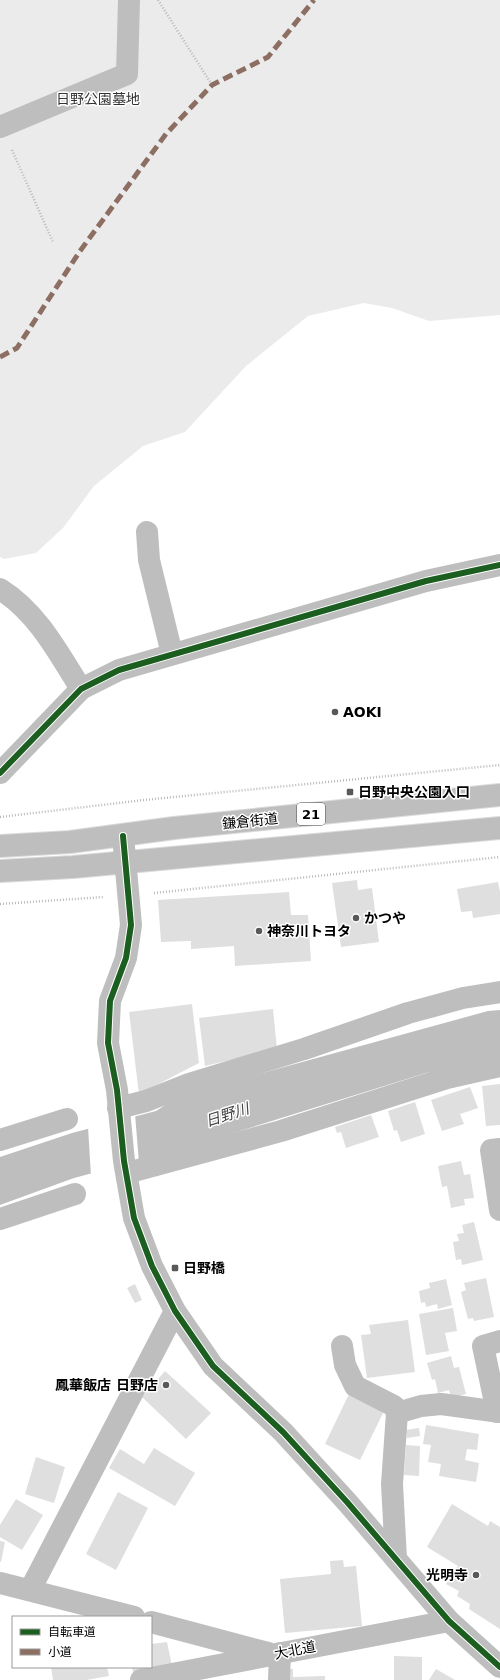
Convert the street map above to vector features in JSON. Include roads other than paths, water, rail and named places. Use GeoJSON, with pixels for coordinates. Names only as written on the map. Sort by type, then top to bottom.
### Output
{"type":"FeatureCollection","features":[{"type":"Feature","properties":{"kind":"street"},"geometry":{"type":"LineString","coordinates":[[1,127],[127,74],[129,0]]}},
{"type":"Feature","properties":{"kind":"street"},"geometry":{"type":"LineString","coordinates":[[147,532],[149,560],[172,654]]}},
{"type":"Feature","properties":{"kind":"street"},"geometry":{"type":"LineString","coordinates":[[0,773],[81,689],[119,670],[426,581],[500,565]]}},
{"type":"Feature","properties":{"kind":"street"},"geometry":{"type":"LineString","coordinates":[[0,589],[10,595],[43,628],[81,689]]}},
{"type":"Feature","properties":{"kind":"street","name":"鎌倉街道"},"geometry":{"type":"LineString","coordinates":[[0,846],[70,842],[174,828],[500,795]]}},
{"type":"Feature","properties":{"kind":"street","name":"21"},"geometry":{"type":"LineString","coordinates":[[0,871],[73,867],[500,828]]}},
{"type":"Feature","properties":{"kind":"street"},"geometry":{"type":"LineString","coordinates":[[123,836],[131,925],[126,958],[110,1002],[108,1043],[134,1218],[152,1266],[175,1311],[213,1366],[283,1432],[347,1502],[449,1621],[500,1667]]}},
{"type":"Feature","properties":{"kind":"street"},"geometry":{"type":"LineString","coordinates":[[119,1113],[189,1084],[304,1048],[408,1013],[463,998],[500,992]]}},
{"type":"Feature","properties":{"kind":"street"},"geometry":{"type":"LineString","coordinates":[[126,1167],[281,1131],[447,1078],[500,1066]]}},
{"type":"Feature","properties":{"kind":"street"},"geometry":{"type":"LineString","coordinates":[[0,1140],[67,1119]]}},
{"type":"Feature","properties":{"kind":"street"},"geometry":{"type":"LineString","coordinates":[[500,1149],[491,1150],[500,1210]]}},
{"type":"Feature","properties":{"kind":"street"},"geometry":{"type":"LineString","coordinates":[[0,1219],[75,1194]]}},
{"type":"Feature","properties":{"kind":"street"},"geometry":{"type":"LineString","coordinates":[[30,1590],[175,1311]]}},
{"type":"Feature","properties":{"kind":"street"},"geometry":{"type":"LineString","coordinates":[[397,1413],[421,1406],[441,1404],[499,1412],[483,1346],[500,1341]]}},
{"type":"Feature","properties":{"kind":"street"},"geometry":{"type":"LineString","coordinates":[[342,1346],[345,1365],[355,1386],[394,1406],[397,1413],[392,1484],[396,1559]]}},
{"type":"Feature","properties":{"kind":"street"},"geometry":{"type":"LineString","coordinates":[[0,1583],[130,1616]]}},
{"type":"Feature","properties":{"kind":"street","name":"大北道"},"geometry":{"type":"LineString","coordinates":[[142,1680],[449,1621]]}},
{"type":"Feature","properties":{"kind":"street"},"geometry":{"type":"LineString","coordinates":[[152,1622],[277,1653],[279,1680]]}},
{"type":"Feature","properties":{"kind":"water","name":"日野川"},"geometry":{"type":"Polygon","coordinates":[[[500,1010],[500,1056],[426,1073],[179,1150],[74,1178],[0,1205],[0,1157],[72,1133],[156,1111],[179,1096],[488,1011],[500,1010]]]}},
{"type":"Feature","properties":{"kind":"place","name":"AOKI"},"geometry":{"type":"Point","coordinates":[335,712]}},
{"type":"Feature","properties":{"kind":"place","name":"日野中央公園入口"},"geometry":{"type":"Point","coordinates":[350,792]}},
{"type":"Feature","properties":{"kind":"place","name":"かつや"},"geometry":{"type":"Point","coordinates":[356,918]}},
{"type":"Feature","properties":{"kind":"place","name":"神奈川トヨタ"},"geometry":{"type":"Point","coordinates":[259,931]}},
{"type":"Feature","properties":{"kind":"place","name":"日野橋"},"geometry":{"type":"Point","coordinates":[175,1268]}},
{"type":"Feature","properties":{"kind":"place","name":"鳳華飯店 日野店"},"geometry":{"type":"Point","coordinates":[166,1385]}},
{"type":"Feature","properties":{"kind":"place","name":"光明寺"},"geometry":{"type":"Point","coordinates":[476,1575]}},
{"type":"Feature","properties":{"kind":"park label","name":"日野公園墓地"},"geometry":{"type":"Point","coordinates":[98,99]}}]}
